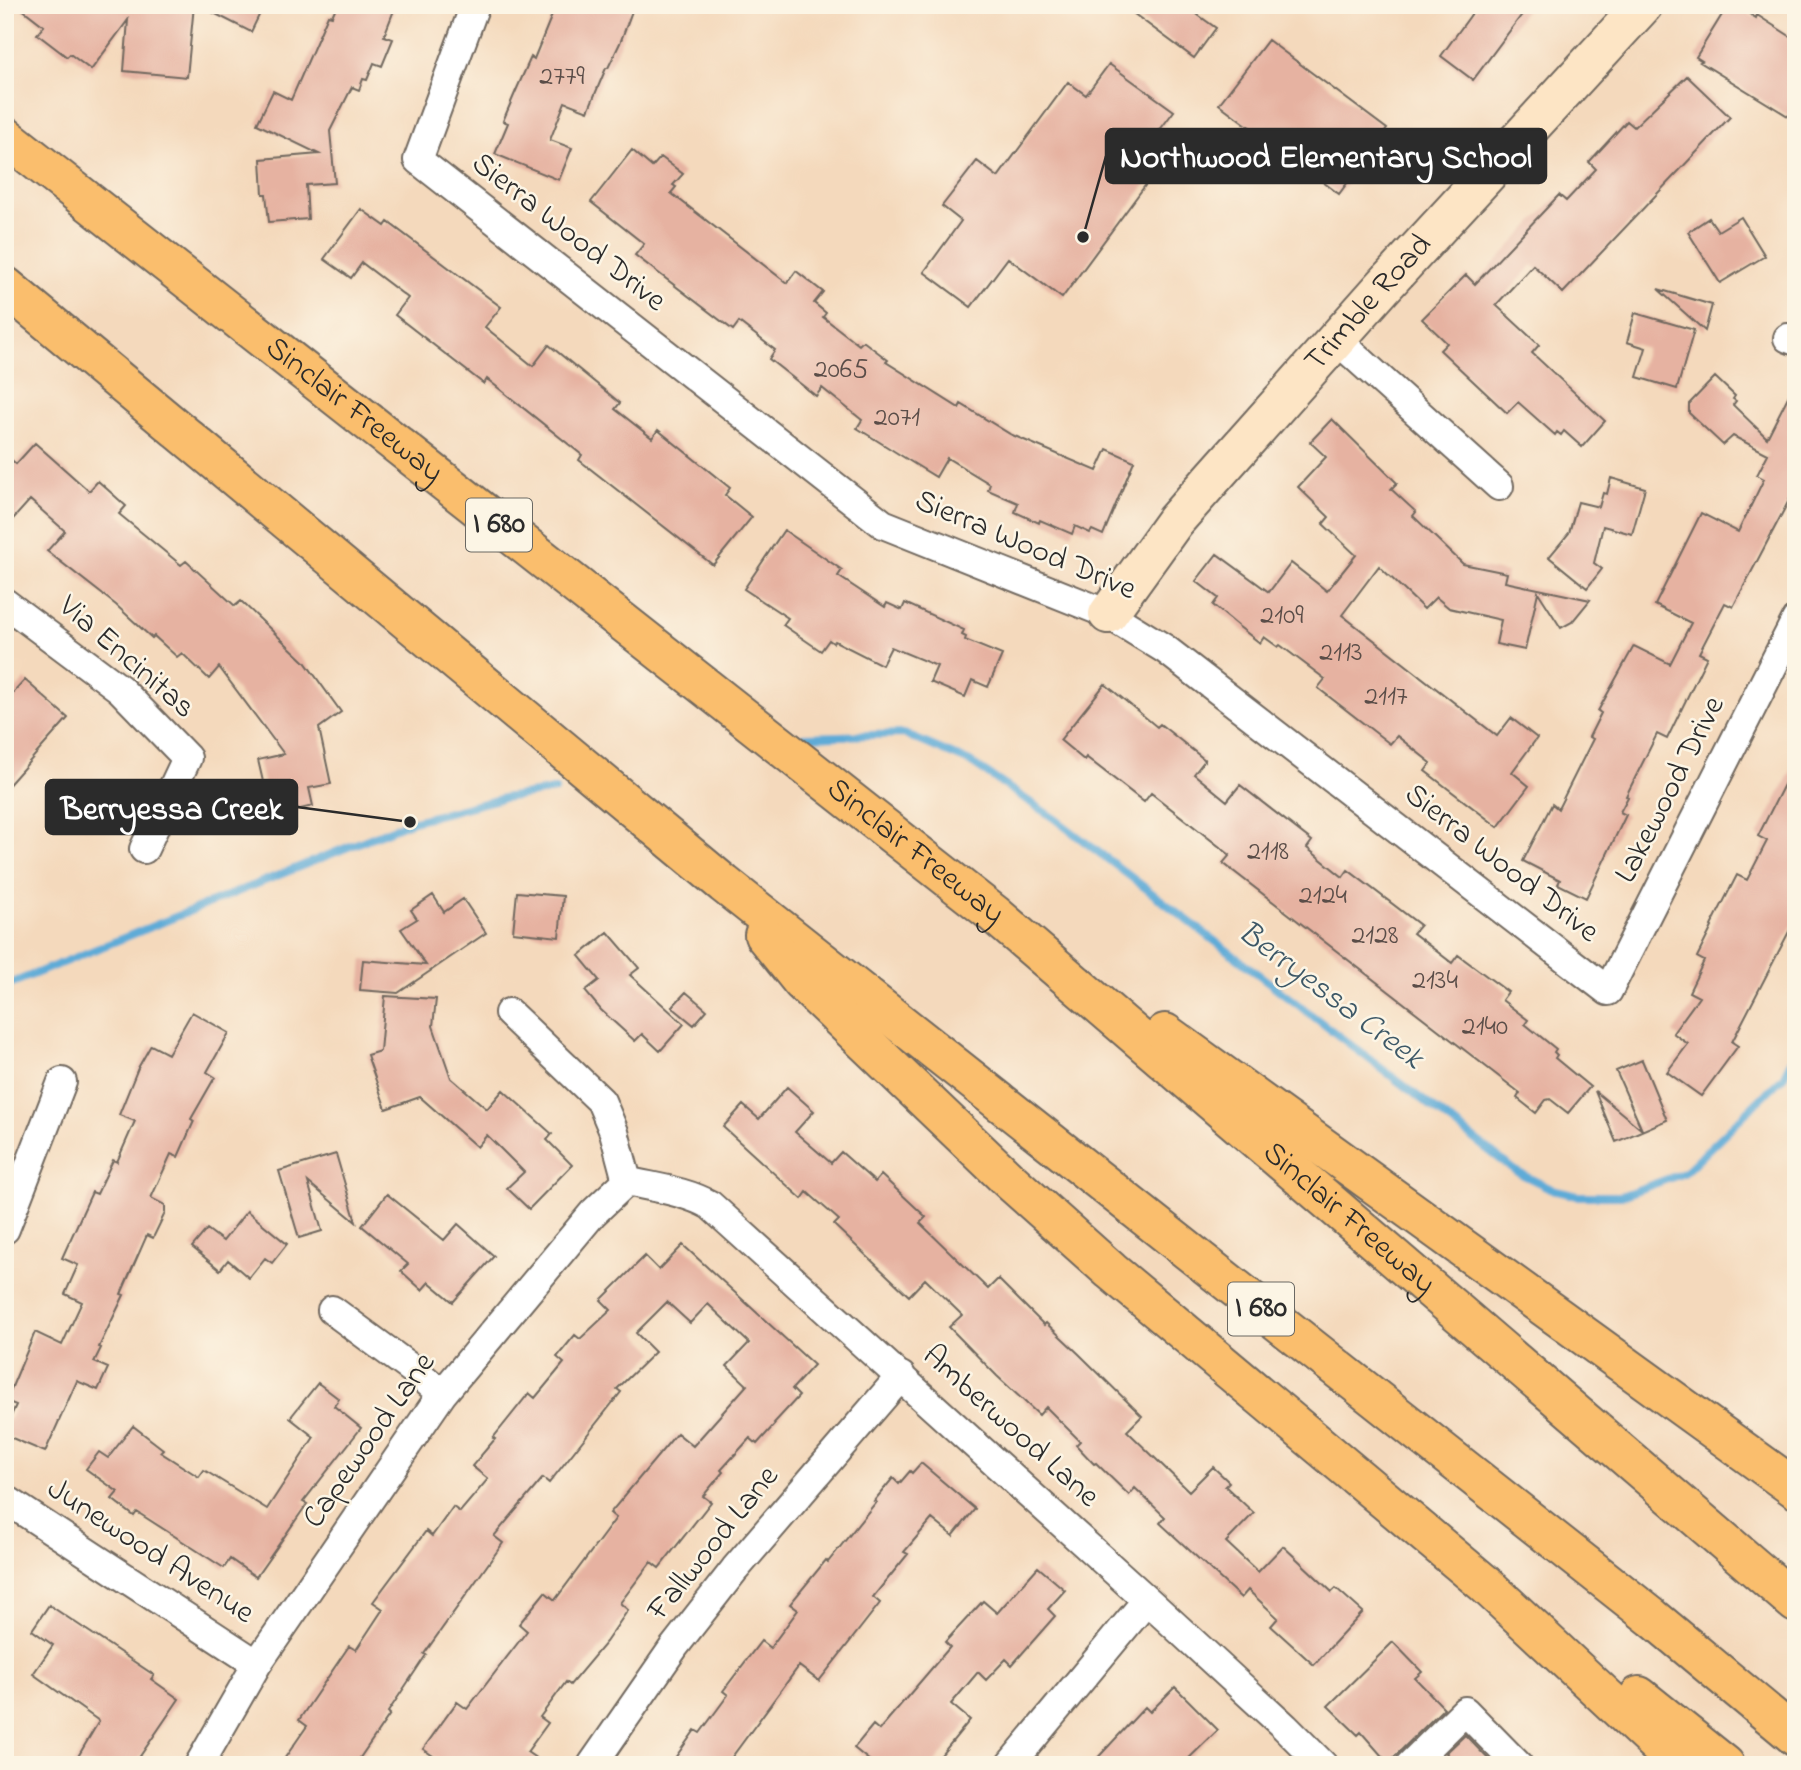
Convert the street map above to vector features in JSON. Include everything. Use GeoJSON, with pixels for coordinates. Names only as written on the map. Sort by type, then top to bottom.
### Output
{"type":"FeatureCollection","features":[{"type":"Feature","properties":{"kind":"highway","name":"Sinclair Freeway"},"geometry":{"type":"LineString","coordinates":[[5,136],[994,914],[1796,1603]]}},
{"type":"Feature","properties":{"kind":"highway","name":"I 680"},"geometry":{"type":"LineString","coordinates":[[5,286],[724,884],[1653,1618],[1796,1737]]}},
{"type":"Feature","properties":{"kind":"highway"},"geometry":{"type":"LineString","coordinates":[[724,884],[802,982],[1008,1179],[1111,1271],[1485,1584],[1679,1765]]}},
{"type":"Feature","properties":{"kind":"highway"},"geometry":{"type":"LineString","coordinates":[[994,914],[1188,1049],[1796,1489]]}},
{"type":"Feature","properties":{"kind":"highway"},"geometry":{"type":"LineString","coordinates":[[1618,1361],[1796,1511]]}},
{"type":"Feature","properties":{"kind":"highway"},"geometry":{"type":"LineString","coordinates":[[1485,1584],[1571,1642],[1725,1765]]}},
{"type":"Feature","properties":{"kind":"street","name":"Sierra Wood Drive"},"geometry":{"type":"LineString","coordinates":[[475,5],[418,160],[883,524],[1108,614],[1165,649],[1608,991]]}},
{"type":"Feature","properties":{"kind":"street","name":"Trimble Road"},"geometry":{"type":"LineString","coordinates":[[1108,614],[1175,522],[1336,339],[1643,5]]}},
{"type":"Feature","properties":{"kind":"street"},"geometry":{"type":"LineString","coordinates":[[1336,339],[1499,486]]}},
{"type":"Feature","properties":{"kind":"street","name":"Via Encinitas"},"geometry":{"type":"LineString","coordinates":[[5,603],[120,689],[187,758],[144,849]]}},
{"type":"Feature","properties":{"kind":"street","name":"Lakewood Drive"},"geometry":{"type":"LineString","coordinates":[[1608,991],[1796,620]]}},
{"type":"Feature","properties":{"kind":"street"},"geometry":{"type":"LineString","coordinates":[[509,1013],[601,1101],[614,1132],[627,1181]]}},
{"type":"Feature","properties":{"kind":"street"},"geometry":{"type":"LineString","coordinates":[[5,1229],[62,1082]]}},
{"type":"Feature","properties":{"kind":"street","name":"Amberwood Lane"},"geometry":{"type":"LineString","coordinates":[[627,1181],[690,1195],[710,1205],[1147,1600],[1285,1727],[1322,1765]]}},
{"type":"Feature","properties":{"kind":"street","name":"Capewood Lane"},"geometry":{"type":"LineString","coordinates":[[199,1765],[257,1664],[442,1394],[593,1213],[627,1181]]}},
{"type":"Feature","properties":{"kind":"street"},"geometry":{"type":"LineString","coordinates":[[332,1310],[442,1394]]}},
{"type":"Feature","properties":{"kind":"street","name":"Fallwood Lane"},"geometry":{"type":"LineString","coordinates":[[592,1765],[674,1647],[735,1569],[901,1376]]}},
{"type":"Feature","properties":{"kind":"street","name":"Junewood Avenue"},"geometry":{"type":"LineString","coordinates":[[5,1499],[257,1664]]}},
{"type":"Feature","properties":{"kind":"street"},"geometry":{"type":"LineString","coordinates":[[1010,1765],[1147,1600]]}},
{"type":"Feature","properties":{"kind":"street"},"geometry":{"type":"LineString","coordinates":[[1410,1765],[1465,1711],[1518,1765]]}},
{"type":"Feature","properties":{"kind":"building"},"geometry":{"type":"Polygon","coordinates":[[[17,5],[194,5],[187,77],[124,71],[128,20],[91,70],[70,54],[67,57],[37,34],[44,26],[17,5]]]}},
{"type":"Feature","properties":{"kind":"building"},"geometry":{"type":"Polygon","coordinates":[[[198,5],[264,5],[251,32],[198,5]]]}},
{"type":"Feature","properties":{"kind":"building"},"geometry":{"type":"Polygon","coordinates":[[[337,5],[396,5],[384,36],[393,39],[382,66],[374,63],[367,80],[363,79],[359,90],[352,87],[330,131],[335,183],[306,185],[308,219],[269,222],[266,194],[263,194],[261,159],[319,154],[257,124],[273,91],[291,100],[328,15],[332,16],[337,5]]]}},
{"type":"Feature","properties":{"kind":"building"},"geometry":{"type":"Polygon","coordinates":[[[556,5],[632,5],[620,43],[588,111],[565,102],[550,140],[572,148],[559,180],[495,154],[508,123],[503,121],[531,57],[534,59],[556,5]]]}},
{"type":"Feature","properties":{"kind":"building"},"geometry":{"type":"Polygon","coordinates":[[[1122,5],[1184,5],[1216,28],[1194,58],[1122,5]]]}},
{"type":"Feature","properties":{"kind":"building"},"geometry":{"type":"Polygon","coordinates":[[[1478,5],[1529,5],[1473,80],[1441,56],[1478,5]]]}},
{"type":"Feature","properties":{"kind":"building"},"geometry":{"type":"Polygon","coordinates":[[[1728,5],[1735,5],[1756,18],[1757,15],[1796,40],[1796,121],[1696,57],[1728,5]]]}},
{"type":"Feature","properties":{"kind":"building"},"geometry":{"type":"Polygon","coordinates":[[[1268,40],[1387,129],[1339,194],[1219,104],[1268,40]]]}},
{"type":"Feature","properties":{"kind":"building"},"geometry":{"type":"Polygon","coordinates":[[[1109,64],[1174,111],[1144,151],[1161,164],[1062,298],[1008,258],[971,307],[924,272],[961,221],[942,206],[977,161],[998,177],[1068,82],[1086,95],[1109,64]]]}},
{"type":"Feature","properties":{"kind":"building"},"geometry":{"type":"Polygon","coordinates":[[[1687,76],[1730,117],[1563,293],[1533,265],[1496,305],[1539,345],[1532,353],[1605,421],[1582,447],[1564,431],[1561,435],[1557,432],[1555,435],[1518,402],[1507,413],[1440,350],[1447,343],[1422,319],[1466,275],[1475,284],[1559,195],[1566,201],[1596,169],[1589,162],[1627,121],[1634,127],[1687,76]]]}},
{"type":"Feature","properties":{"kind":"building"},"geometry":{"type":"Polygon","coordinates":[[[632,150],[652,167],[661,157],[683,174],[673,185],[676,187],[671,193],[787,283],[796,271],[823,292],[814,303],[826,313],[823,317],[859,345],[863,341],[888,360],[886,362],[959,408],[961,404],[1010,434],[1097,471],[1107,449],[1134,461],[1103,535],[1075,526],[1072,534],[1015,512],[1018,503],[988,490],[990,484],[947,458],[936,477],[857,428],[862,420],[822,388],[816,396],[769,359],[775,350],[739,322],[733,330],[635,255],[644,244],[591,202],[632,150]]]}},
{"type":"Feature","properties":{"kind":"building"},"geometry":{"type":"Polygon","coordinates":[[[361,209],[385,226],[388,222],[501,307],[485,327],[533,366],[549,345],[620,403],[615,409],[652,438],[658,430],[730,488],[725,495],[752,517],[713,565],[579,460],[582,455],[487,379],[484,384],[395,315],[408,298],[362,263],[351,278],[324,259],[361,209]]]}},
{"type":"Feature","properties":{"kind":"building"},"geometry":{"type":"Polygon","coordinates":[[[1741,217],[1765,256],[1720,283],[1688,232],[1709,218],[1718,231],[1741,217]]]}},
{"type":"Feature","properties":{"kind":"building"},"geometry":{"type":"Polygon","coordinates":[[[1658,289],[1712,305],[1705,331],[1658,289]]]}},
{"type":"Feature","properties":{"kind":"building"},"geometry":{"type":"Polygon","coordinates":[[[1635,313],[1694,330],[1677,389],[1637,377],[1646,348],[1627,342],[1635,313]]]}},
{"type":"Feature","properties":{"kind":"building"},"geometry":{"type":"Polygon","coordinates":[[[1715,377],[1735,396],[1733,405],[1767,438],[1796,381],[1796,487],[1733,607],[1725,603],[1699,653],[1707,657],[1667,739],[1657,734],[1626,796],[1628,797],[1620,812],[1626,815],[1586,898],[1558,884],[1560,880],[1523,861],[1552,804],[1558,809],[1593,739],[1589,737],[1601,713],[1598,711],[1634,646],[1670,664],[1691,623],[1655,605],[1701,513],[1738,532],[1764,479],[1757,475],[1768,454],[1733,436],[1723,445],[1689,413],[1689,404],[1715,377]]]}},
{"type":"Feature","properties":{"kind":"building"},"geometry":{"type":"Polygon","coordinates":[[[1332,419],[1397,483],[1391,489],[1416,512],[1413,516],[1463,564],[1507,573],[1505,582],[1590,600],[1572,622],[1561,628],[1538,592],[1525,650],[1496,644],[1501,620],[1449,608],[1436,597],[1424,609],[1379,566],[1342,615],[1497,736],[1511,718],[1537,738],[1512,772],[1529,786],[1498,827],[1425,771],[1431,763],[1397,736],[1390,744],[1318,688],[1325,679],[1280,645],[1278,647],[1264,637],[1260,643],[1238,626],[1213,605],[1218,598],[1196,581],[1217,554],[1269,592],[1291,563],[1327,591],[1356,555],[1323,524],[1329,517],[1298,487],[1326,457],[1310,442],[1332,419]]]}},
{"type":"Feature","properties":{"kind":"building"},"geometry":{"type":"Polygon","coordinates":[[[35,443],[89,491],[98,481],[126,506],[119,514],[181,565],[186,561],[235,606],[241,601],[305,662],[341,712],[319,728],[331,784],[309,788],[313,806],[271,816],[258,760],[284,754],[219,667],[209,679],[182,653],[177,657],[47,551],[65,531],[30,500],[5,528],[5,454],[16,464],[35,443]]]}},
{"type":"Feature","properties":{"kind":"building"},"geometry":{"type":"Polygon","coordinates":[[[1611,478],[1645,488],[1632,534],[1603,526],[1594,563],[1602,569],[1587,588],[1549,557],[1569,533],[1578,502],[1599,507],[1603,493],[1607,494],[1611,478]]]}},
{"type":"Feature","properties":{"kind":"building"},"geometry":{"type":"Polygon","coordinates":[[[784,530],[842,570],[838,576],[885,607],[887,603],[902,610],[905,603],[964,630],[962,635],[966,637],[965,640],[1002,655],[988,687],[972,680],[965,697],[930,682],[937,666],[891,647],[882,665],[835,641],[833,643],[829,640],[821,651],[783,625],[788,618],[744,589],[784,530]]]}},
{"type":"Feature","properties":{"kind":"building"},"geometry":{"type":"Polygon","coordinates":[[[25,680],[68,718],[5,789],[5,702],[25,680]]]}},
{"type":"Feature","properties":{"kind":"building"},"geometry":{"type":"Polygon","coordinates":[[[1105,684],[1157,727],[1160,724],[1205,760],[1194,774],[1227,801],[1240,785],[1312,841],[1307,848],[1343,877],[1348,870],[1420,925],[1413,933],[1452,963],[1458,955],[1508,992],[1502,1000],[1528,1020],[1525,1024],[1556,1049],[1555,1058],[1590,1087],[1568,1113],[1550,1099],[1546,1100],[1536,1113],[1517,1098],[1520,1093],[1223,863],[1230,855],[1151,793],[1144,802],[1060,740],[1105,684]]]}},
{"type":"Feature","properties":{"kind":"building"},"geometry":{"type":"Polygon","coordinates":[[[1796,761],[1796,918],[1732,1042],[1738,1046],[1701,1096],[1667,1072],[1688,1044],[1673,1033],[1699,997],[1689,992],[1704,961],[1697,957],[1711,926],[1737,875],[1747,880],[1767,841],[1758,836],[1796,761]]]}},
{"type":"Feature","properties":{"kind":"building"},"geometry":{"type":"Polygon","coordinates":[[[517,892],[563,896],[559,937],[513,932],[517,892]]]}},
{"type":"Feature","properties":{"kind":"building"},"geometry":{"type":"Polygon","coordinates":[[[433,895],[444,912],[463,899],[486,933],[398,993],[360,990],[363,960],[426,965],[401,929],[417,919],[411,910],[433,895]]]}},
{"type":"Feature","properties":{"kind":"building"},"geometry":{"type":"Polygon","coordinates":[[[608,932],[639,968],[630,975],[684,1024],[660,1051],[642,1034],[635,1041],[601,1010],[585,991],[599,980],[579,956],[608,932]]]}},
{"type":"Feature","properties":{"kind":"building"},"geometry":{"type":"Polygon","coordinates":[[[686,992],[707,1010],[694,1025],[672,1007],[686,992]]]}},
{"type":"Feature","properties":{"kind":"building"},"geometry":{"type":"Polygon","coordinates":[[[385,996],[436,999],[433,1026],[451,1078],[487,1109],[503,1090],[552,1134],[547,1140],[572,1165],[529,1209],[507,1188],[524,1172],[487,1135],[477,1147],[420,1097],[386,1109],[367,1055],[380,1051],[385,996]]]}},
{"type":"Feature","properties":{"kind":"building"},"geometry":{"type":"Polygon","coordinates":[[[192,1012],[229,1033],[207,1072],[215,1077],[191,1119],[194,1121],[178,1157],[171,1154],[151,1198],[165,1205],[165,1213],[153,1238],[147,1235],[121,1294],[124,1295],[99,1347],[101,1348],[94,1362],[108,1368],[98,1390],[77,1381],[45,1452],[5,1435],[16,1405],[6,1401],[35,1332],[62,1345],[82,1302],[65,1294],[78,1265],[62,1258],[92,1192],[97,1194],[113,1160],[117,1162],[135,1121],[119,1115],[138,1068],[151,1045],[168,1054],[192,1012]]]}},
{"type":"Feature","properties":{"kind":"building"},"geometry":{"type":"Polygon","coordinates":[[[1642,1060],[1667,1120],[1616,1142],[1595,1091],[1642,1130],[1616,1071],[1642,1060]]]}},
{"type":"Feature","properties":{"kind":"building"},"geometry":{"type":"Polygon","coordinates":[[[787,1087],[814,1111],[795,1132],[831,1163],[841,1152],[875,1182],[881,1175],[926,1217],[920,1223],[988,1289],[998,1279],[1142,1416],[1127,1431],[1189,1491],[1213,1467],[1229,1482],[1225,1486],[1254,1513],[1226,1542],[1258,1572],[1283,1546],[1332,1592],[1336,1588],[1363,1612],[1314,1665],[1271,1626],[1278,1618],[1248,1590],[1241,1598],[1160,1523],[1165,1517],[1135,1488],[1129,1495],[1094,1464],[1076,1445],[1080,1441],[1046,1407],[1039,1415],[997,1376],[949,1327],[962,1315],[925,1279],[909,1296],[834,1225],[839,1220],[807,1192],[802,1199],[723,1127],[743,1105],[759,1119],[787,1087]]]}},
{"type":"Feature","properties":{"kind":"building"},"geometry":{"type":"Polygon","coordinates":[[[336,1154],[356,1222],[308,1182],[322,1231],[299,1238],[279,1171],[336,1154]]]}},
{"type":"Feature","properties":{"kind":"building"},"geometry":{"type":"Polygon","coordinates":[[[387,1194],[444,1240],[458,1224],[494,1256],[453,1302],[429,1282],[422,1290],[401,1271],[408,1264],[362,1226],[387,1194]]]}},
{"type":"Feature","properties":{"kind":"building"},"geometry":{"type":"Polygon","coordinates":[[[247,1211],[287,1244],[272,1263],[265,1258],[249,1278],[228,1260],[220,1270],[192,1247],[207,1229],[223,1241],[247,1211]]]}},
{"type":"Feature","properties":{"kind":"building"},"geometry":{"type":"Polygon","coordinates":[[[683,1245],[814,1365],[792,1389],[799,1396],[775,1424],[757,1444],[750,1438],[721,1470],[723,1472],[703,1496],[711,1502],[659,1568],[651,1562],[620,1603],[628,1610],[606,1642],[570,1685],[566,1682],[540,1717],[548,1723],[527,1752],[546,1765],[446,1765],[423,1749],[457,1702],[467,1709],[527,1631],[519,1624],[545,1592],[555,1600],[616,1518],[610,1513],[677,1433],[693,1446],[747,1385],[727,1366],[749,1343],[708,1304],[690,1323],[667,1302],[636,1333],[655,1352],[617,1389],[621,1392],[549,1483],[543,1478],[494,1536],[503,1543],[424,1654],[426,1655],[388,1712],[390,1714],[355,1765],[280,1765],[307,1726],[299,1720],[349,1646],[356,1650],[383,1609],[373,1602],[426,1531],[432,1536],[453,1507],[460,1512],[488,1479],[472,1466],[495,1439],[493,1438],[529,1393],[535,1398],[564,1363],[557,1357],[575,1335],[580,1339],[611,1310],[601,1300],[645,1256],[659,1270],[683,1245]]]}},
{"type":"Feature","properties":{"kind":"building"},"geometry":{"type":"Polygon","coordinates":[[[318,1383],[339,1399],[334,1406],[361,1428],[303,1502],[307,1504],[256,1577],[230,1559],[224,1568],[137,1512],[134,1516],[112,1499],[118,1492],[86,1469],[99,1452],[108,1458],[133,1426],[163,1449],[160,1452],[199,1477],[204,1470],[267,1509],[314,1437],[290,1418],[318,1383]]]}},
{"type":"Feature","properties":{"kind":"building"},"geometry":{"type":"Polygon","coordinates":[[[921,1463],[975,1509],[953,1536],[932,1519],[904,1552],[908,1554],[873,1597],[880,1603],[819,1681],[799,1666],[726,1765],[670,1765],[695,1730],[700,1733],[728,1695],[723,1691],[761,1641],[770,1648],[798,1610],[790,1604],[826,1560],[828,1562],[893,1478],[899,1484],[921,1463]]]}},
{"type":"Feature","properties":{"kind":"building"},"geometry":{"type":"Polygon","coordinates":[[[1038,1567],[1065,1590],[1048,1609],[1055,1616],[1012,1665],[1006,1659],[986,1680],[978,1672],[951,1704],[970,1720],[933,1765],[875,1765],[854,1748],[873,1725],[879,1730],[950,1647],[945,1642],[983,1601],[997,1613],[1038,1567]]]}},
{"type":"Feature","properties":{"kind":"building"},"geometry":{"type":"Polygon","coordinates":[[[49,1605],[154,1675],[151,1679],[179,1699],[134,1765],[73,1765],[99,1721],[33,1674],[53,1645],[32,1630],[49,1605]]]}},
{"type":"Feature","properties":{"kind":"building"},"geometry":{"type":"Polygon","coordinates":[[[1393,1642],[1422,1672],[1415,1678],[1444,1708],[1388,1763],[1361,1732],[1358,1735],[1328,1706],[1393,1642]]]}},
{"type":"Feature","properties":{"kind":"building"},"geometry":{"type":"Polygon","coordinates":[[[1175,1687],[1218,1730],[1182,1765],[1091,1765],[1145,1707],[1150,1712],[1175,1687]]]}},
{"type":"Feature","properties":{"kind":"building"},"geometry":{"type":"Polygon","coordinates":[[[1465,1735],[1494,1765],[1458,1765],[1446,1753],[1465,1735]]]}},
{"type":"Feature","properties":{"kind":"waterway","name":"Berryessa Creek"},"geometry":{"type":"LineString","coordinates":[[805,737],[904,734],[970,762],[1055,819],[1517,1172],[1556,1191],[1578,1196],[1621,1196],[1684,1173],[1783,1077],[1796,1051]]}},
{"type":"Feature","properties":{"kind":"waterway","name":"Berryessa Creek"},"geometry":{"type":"LineString","coordinates":[[5,986],[410,822],[503,798],[555,790]]}},
{"type":"Feature","properties":{"kind":"place","name":"Northwood Elementary School"},"geometry":{"type":"Point","coordinates":[1083,237]}},
{"type":"Feature","properties":{"kind":"place","name":"Berryessa Creek"},"geometry":{"type":"Point","coordinates":[410,822]}}]}
